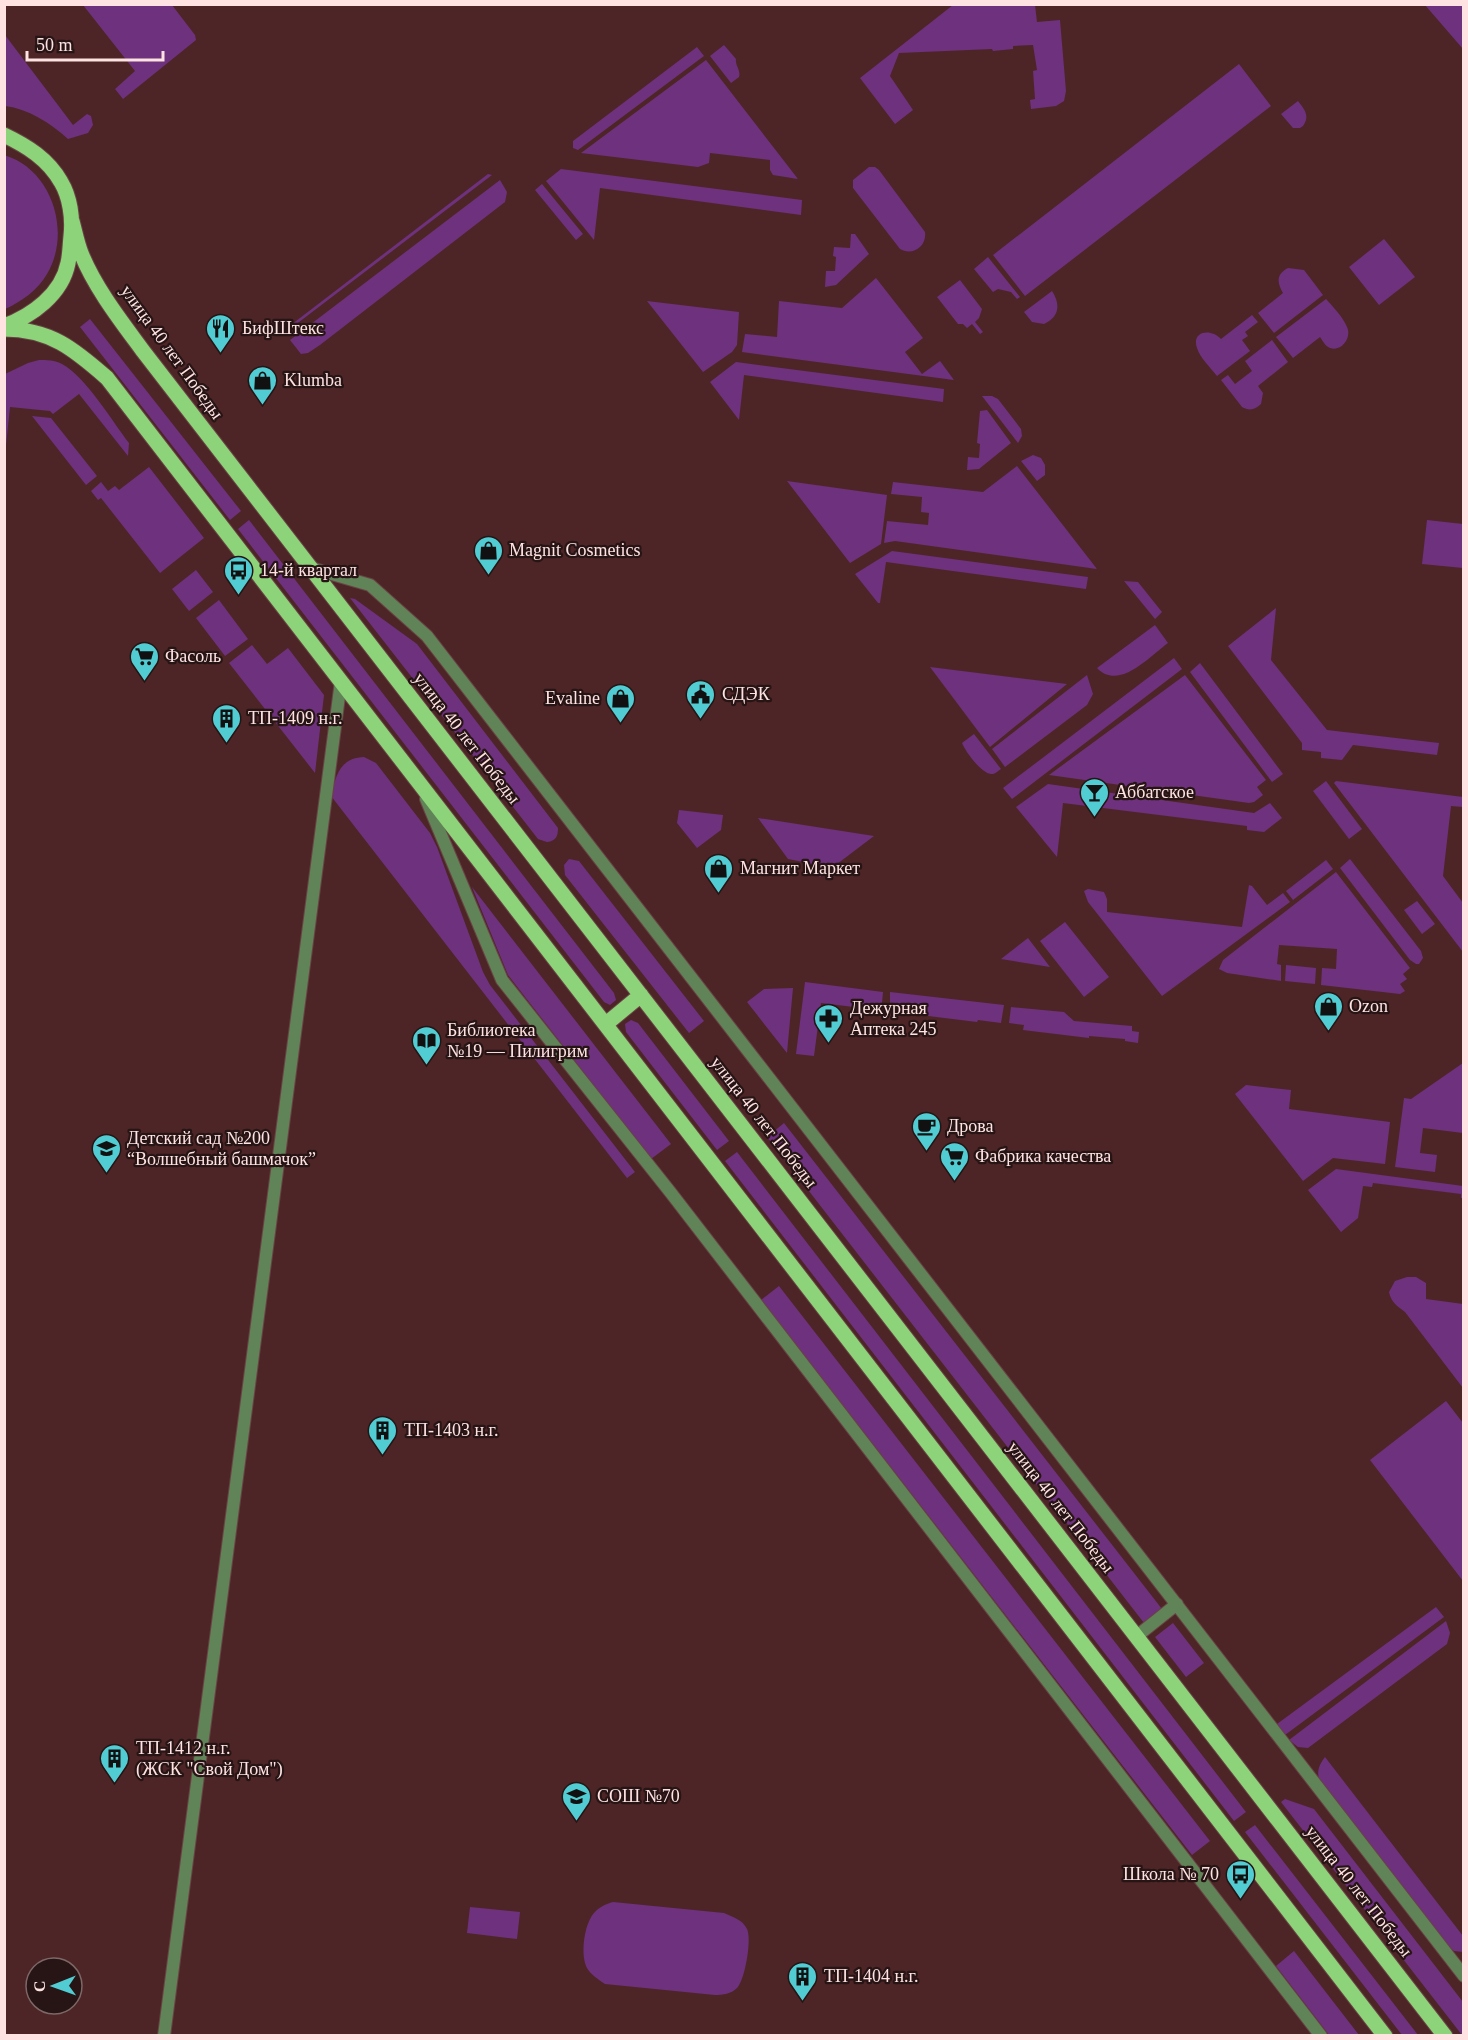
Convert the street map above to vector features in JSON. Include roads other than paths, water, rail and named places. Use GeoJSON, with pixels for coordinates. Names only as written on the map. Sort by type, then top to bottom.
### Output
{"type":"FeatureCollection","features":[{"type":"Feature","properties":{"kind":"main road"},"geometry":{"type":"LineString","coordinates":[[4,135],[25,145],[44,159],[53,170],[66,192],[72,221],[68,265],[56,289],[39,308],[4,327]]}},
{"type":"Feature","properties":{"kind":"main road","name":"улица 40 лет Победы"},"geometry":{"type":"LineString","coordinates":[[72,221],[81,253],[120,320],[1445,2036]]}},
{"type":"Feature","properties":{"kind":"main road"},"geometry":{"type":"LineString","coordinates":[[4,327],[25,329],[57,339],[107,378],[1385,2036]]}},
{"type":"Feature","properties":{"kind":"main road"},"geometry":{"type":"LineString","coordinates":[[606,1024],[641,995]]}},
{"type":"Feature","properties":{"kind":"street"},"geometry":{"type":"LineString","coordinates":[[311,568],[370,585],[427,636],[1464,1976]]}},
{"type":"Feature","properties":{"kind":"street"},"geometry":{"type":"LineString","coordinates":[[164,2036],[341,681]]}},
{"type":"Feature","properties":{"kind":"street"},"geometry":{"type":"LineString","coordinates":[[419,781],[502,980],[678,1202],[1322,2036]]}},
{"type":"Feature","properties":{"kind":"street"},"geometry":{"type":"LineString","coordinates":[[1137,1636],[1177,1604]]}},
{"type":"Feature","properties":{"kind":"place","name":"БифШтекс"},"geometry":{"type":"Point","coordinates":[221,354]}},
{"type":"Feature","properties":{"kind":"place","name":"Klumba"},"geometry":{"type":"Point","coordinates":[263,406]}},
{"type":"Feature","properties":{"kind":"place","name":"Magnit Cosmetics"},"geometry":{"type":"Point","coordinates":[488,576]}},
{"type":"Feature","properties":{"kind":"place","name":"14-й квартал"},"geometry":{"type":"Point","coordinates":[239,596]}},
{"type":"Feature","properties":{"kind":"place","name":"Фасоль"},"geometry":{"type":"Point","coordinates":[144,682]}},
{"type":"Feature","properties":{"kind":"place","name":"СДЭК"},"geometry":{"type":"Point","coordinates":[701,720]}},
{"type":"Feature","properties":{"kind":"place","name":"Evaline"},"geometry":{"type":"Point","coordinates":[621,724]}},
{"type":"Feature","properties":{"kind":"place","name":"ТП-1409 н.г."},"geometry":{"type":"Point","coordinates":[227,744]}},
{"type":"Feature","properties":{"kind":"place","name":"Аббатское"},"geometry":{"type":"Point","coordinates":[1094,818]}},
{"type":"Feature","properties":{"kind":"place","name":"Магнит Маркет"},"geometry":{"type":"Point","coordinates":[719,894]}},
{"type":"Feature","properties":{"kind":"place","name":"Ozon"},"geometry":{"type":"Point","coordinates":[1328,1032]}},
{"type":"Feature","properties":{"kind":"place","name":"Дежурная Аптека 245"},"geometry":{"type":"Point","coordinates":[829,1044]}},
{"type":"Feature","properties":{"kind":"place","name":"Библиотека №19 — Пилигрим"},"geometry":{"type":"Point","coordinates":[426,1066]}},
{"type":"Feature","properties":{"kind":"place","name":"Дрова"},"geometry":{"type":"Point","coordinates":[926,1152]}},
{"type":"Feature","properties":{"kind":"place","name":"Детский сад №200 “Волшебный башмачок”"},"geometry":{"type":"Point","coordinates":[106,1174]}},
{"type":"Feature","properties":{"kind":"place","name":"Фабрика качества"},"geometry":{"type":"Point","coordinates":[954,1182]}},
{"type":"Feature","properties":{"kind":"place","name":"ТП-1403 н.г."},"geometry":{"type":"Point","coordinates":[383,1456]}},
{"type":"Feature","properties":{"kind":"place","name":"ТП-1412 н.г. (ЖСК \"Свой Дом\")"},"geometry":{"type":"Point","coordinates":[115,1784]}},
{"type":"Feature","properties":{"kind":"place","name":"СОШ №70"},"geometry":{"type":"Point","coordinates":[576,1822]}},
{"type":"Feature","properties":{"kind":"place","name":"Школа № 70"},"geometry":{"type":"Point","coordinates":[1240,1900]}},
{"type":"Feature","properties":{"kind":"place","name":"ТП-1404 н.г."},"geometry":{"type":"Point","coordinates":[803,2002]}}]}
